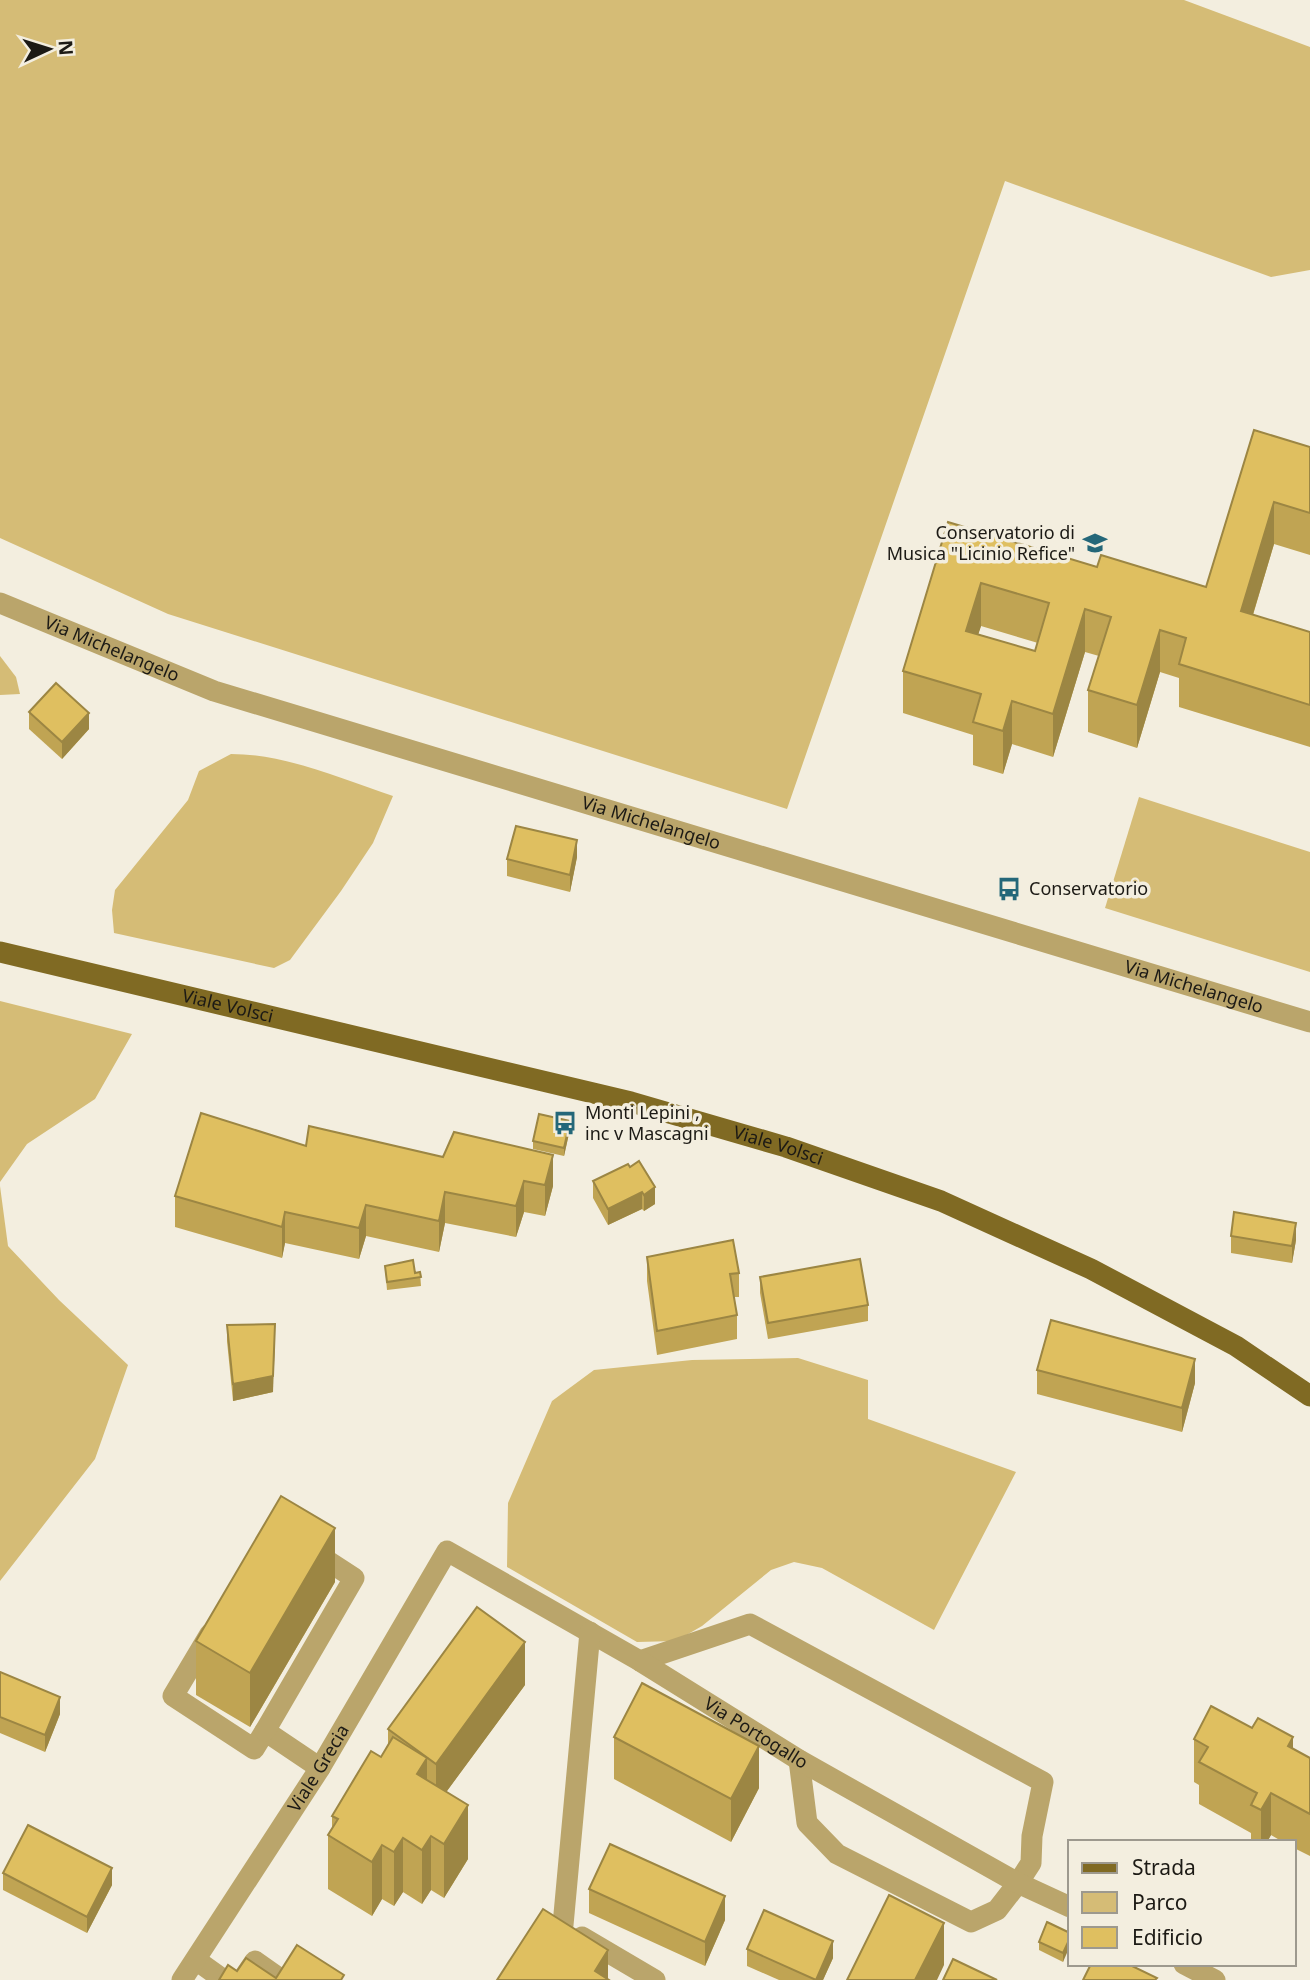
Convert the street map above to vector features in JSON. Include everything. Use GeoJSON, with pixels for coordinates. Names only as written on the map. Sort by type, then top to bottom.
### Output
{"type":"FeatureCollection","features":[{"type":"Feature","properties":{"kind":"main road","name":"Viale Volsci"},"geometry":{"type":"LineString","coordinates":[[0,952],[632,1102],[786,1147],[941,1201],[1091,1269],[1236,1346],[1310,1396]]}},
{"type":"Feature","properties":{"kind":"street","name":"Via Michelangelo"},"geometry":{"type":"LineString","coordinates":[[0,603],[214,691],[1310,1022]]}},
{"type":"Feature","properties":{"kind":"street"},"geometry":{"type":"LineString","coordinates":[[221,1617],[173,1696],[254,1749],[354,1578],[298,1541]]}},
{"type":"Feature","properties":{"kind":"street","name":"Via Portogallo"},"geometry":{"type":"LineString","coordinates":[[447,1551],[640,1661],[799,1760],[1018,1883],[1068,1906]]}},
{"type":"Feature","properties":{"kind":"street","name":"Viale Grecia"},"geometry":{"type":"LineString","coordinates":[[182,1980],[320,1768],[447,1551]]}},
{"type":"Feature","properties":{"kind":"street"},"geometry":{"type":"LineString","coordinates":[[640,1661],[750,1624],[1043,1782],[1032,1836],[1031,1863],[997,1910],[971,1922],[837,1854],[807,1822],[799,1760]]}},
{"type":"Feature","properties":{"kind":"street"},"geometry":{"type":"LineString","coordinates":[[523,1980],[563,1925],[590,1632]]}},
{"type":"Feature","properties":{"kind":"street"},"geometry":{"type":"LineString","coordinates":[[265,1731],[320,1768]]}},
{"type":"Feature","properties":{"kind":"street"},"geometry":{"type":"LineString","coordinates":[[563,1925],[654,1980]]}},
{"type":"Feature","properties":{"kind":"street"},"geometry":{"type":"LineString","coordinates":[[196,1960],[224,1980]]}},
{"type":"Feature","properties":{"kind":"street"},"geometry":{"type":"LineString","coordinates":[[242,1980],[255,1961],[282,1980]]}},
{"type":"Feature","properties":{"kind":"street"},"geometry":{"type":"LineString","coordinates":[[1188,1966],[1211,1979]]}},
{"type":"Feature","properties":{"kind":"green space"},"geometry":{"type":"Polygon","coordinates":[[[0,0],[1184,0],[1310,47],[1310,270],[1271,277],[1005,181],[787,809],[168,614],[0,538],[0,0]]]}},
{"type":"Feature","properties":{"kind":"green space"},"geometry":{"type":"Polygon","coordinates":[[[0,656],[16,677],[20,694],[0,695],[0,656]]]}},
{"type":"Feature","properties":{"kind":"green space"},"geometry":{"type":"Polygon","coordinates":[[[231,754],[293,763],[393,796],[373,843],[341,891],[290,960],[274,968],[114,933],[112,910],[115,890],[188,800],[199,771],[231,754]]]}},
{"type":"Feature","properties":{"kind":"green space"},"geometry":{"type":"Polygon","coordinates":[[[1139,797],[1310,852],[1310,972],[1105,908],[1139,797]]]}},
{"type":"Feature","properties":{"kind":"green space"},"geometry":{"type":"Polygon","coordinates":[[[0,1001],[132,1034],[95,1099],[27,1144],[0,1182],[0,1001]]]}},
{"type":"Feature","properties":{"kind":"green space"},"geometry":{"type":"Polygon","coordinates":[[[0,1186],[8,1246],[59,1300],[128,1365],[95,1459],[0,1581],[0,1186]]]}},
{"type":"Feature","properties":{"kind":"green space"},"geometry":{"type":"Polygon","coordinates":[[[798,1358],[868,1380],[868,1419],[1016,1472],[934,1630],[822,1568],[794,1562],[771,1570],[702,1626],[676,1641],[637,1642],[507,1567],[508,1503],[552,1401],[594,1370],[692,1360],[798,1358]]]}},
{"type":"Feature","properties":{"kind":"building"},"geometry":{"type":"Polygon","coordinates":[[[1254,430],[1310,447],[1310,513],[1274,502],[1241,611],[1310,632],[1310,705],[1179,664],[1186,638],[1160,630],[1137,705],[1088,690],[1111,617],[1085,609],[1053,714],[1012,701],[1003,731],[973,722],[981,694],[903,671],[948,522],[1097,567],[1101,555],[1206,587],[1254,430]],[[981,583],[966,631],[1035,651],[1049,603],[981,583]]]}},
{"type":"Feature","properties":{"kind":"building"},"geometry":{"type":"Polygon","coordinates":[[[56,683],[89,713],[62,742],[29,712],[56,683]]]}},
{"type":"Feature","properties":{"kind":"building"},"geometry":{"type":"Polygon","coordinates":[[[516,826],[577,840],[570,875],[507,859],[516,826]]]}},
{"type":"Feature","properties":{"kind":"building"},"geometry":{"type":"Polygon","coordinates":[[[201,1113],[306,1146],[309,1126],[443,1157],[454,1132],[553,1155],[545,1185],[524,1181],[516,1206],[445,1192],[439,1221],[366,1205],[359,1228],[285,1212],[282,1227],[175,1196],[201,1113]]]}},
{"type":"Feature","properties":{"kind":"building"},"geometry":{"type":"Polygon","coordinates":[[[539,1114],[570,1121],[564,1148],[533,1141],[539,1114]]]}},
{"type":"Feature","properties":{"kind":"building"},"geometry":{"type":"Polygon","coordinates":[[[639,1161],[655,1187],[644,1195],[642,1192],[608,1209],[593,1181],[639,1161]]]}},
{"type":"Feature","properties":{"kind":"building"},"geometry":{"type":"Polygon","coordinates":[[[1234,1212],[1296,1223],[1292,1246],[1231,1236],[1234,1212]]]}},
{"type":"Feature","properties":{"kind":"building"},"geometry":{"type":"Polygon","coordinates":[[[733,1240],[739,1273],[730,1274],[737,1315],[657,1331],[647,1257],[733,1240]]]}},
{"type":"Feature","properties":{"kind":"building"},"geometry":{"type":"Polygon","coordinates":[[[860,1259],[868,1305],[768,1323],[760,1277],[860,1259]]]}},
{"type":"Feature","properties":{"kind":"building"},"geometry":{"type":"Polygon","coordinates":[[[413,1260],[415,1273],[420,1272],[421,1277],[387,1282],[385,1266],[413,1260]]]}},
{"type":"Feature","properties":{"kind":"building"},"geometry":{"type":"Polygon","coordinates":[[[1051,1320],[1195,1359],[1182,1408],[1037,1370],[1051,1320]]]}},
{"type":"Feature","properties":{"kind":"building"},"geometry":{"type":"Polygon","coordinates":[[[275,1324],[273,1376],[233,1384],[227,1325],[275,1324]]]}},
{"type":"Feature","properties":{"kind":"building"},"geometry":{"type":"Polygon","coordinates":[[[281,1496],[335,1528],[250,1673],[196,1641],[281,1496]]]}},
{"type":"Feature","properties":{"kind":"building"},"geometry":{"type":"Polygon","coordinates":[[[477,1607],[525,1642],[436,1764],[388,1729],[477,1607]]]}},
{"type":"Feature","properties":{"kind":"building"},"geometry":{"type":"Polygon","coordinates":[[[0,1672],[60,1697],[45,1735],[0,1717],[0,1672]]]}},
{"type":"Feature","properties":{"kind":"building"},"geometry":{"type":"Polygon","coordinates":[[[642,1683],[759,1746],[731,1799],[614,1737],[642,1683]]]}},
{"type":"Feature","properties":{"kind":"building"},"geometry":{"type":"Polygon","coordinates":[[[1211,1706],[1252,1728],[1258,1718],[1293,1737],[1288,1746],[1310,1758],[1310,1814],[1271,1793],[1261,1810],[1251,1805],[1257,1793],[1199,1762],[1208,1747],[1194,1739],[1211,1706]]]}},
{"type":"Feature","properties":{"kind":"building"},"geometry":{"type":"Polygon","coordinates":[[[393,1737],[427,1758],[417,1774],[468,1805],[444,1844],[431,1836],[422,1850],[403,1838],[394,1852],[382,1845],[372,1862],[328,1835],[338,1819],[332,1816],[371,1751],[381,1757],[393,1737]]]}},
{"type":"Feature","properties":{"kind":"building"},"geometry":{"type":"Polygon","coordinates":[[[28,1825],[112,1868],[87,1917],[3,1873],[28,1825]]]}},
{"type":"Feature","properties":{"kind":"building"},"geometry":{"type":"Polygon","coordinates":[[[610,1844],[725,1896],[705,1942],[589,1889],[610,1844]]]}},
{"type":"Feature","properties":{"kind":"building"},"geometry":{"type":"Polygon","coordinates":[[[889,1895],[944,1923],[915,1980],[847,1980],[889,1895]]]}},
{"type":"Feature","properties":{"kind":"building"},"geometry":{"type":"Polygon","coordinates":[[[543,1909],[608,1950],[595,1971],[609,1980],[497,1980],[543,1909]]]}},
{"type":"Feature","properties":{"kind":"building"},"geometry":{"type":"Polygon","coordinates":[[[764,1910],[833,1941],[816,1980],[747,1949],[764,1910]]]}},
{"type":"Feature","properties":{"kind":"building"},"geometry":{"type":"Polygon","coordinates":[[[1047,1922],[1068,1932],[1068,1942],[1063,1953],[1039,1942],[1047,1922]]]}},
{"type":"Feature","properties":{"kind":"building"},"geometry":{"type":"Polygon","coordinates":[[[297,1945],[344,1975],[341,1980],[219,1980],[228,1965],[237,1971],[246,1958],[276,1978],[297,1945]]]}},
{"type":"Feature","properties":{"kind":"building"},"geometry":{"type":"Polygon","coordinates":[[[953,1959],[997,1980],[943,1980],[953,1959]]]}},
{"type":"Feature","properties":{"kind":"building"},"geometry":{"type":"Polygon","coordinates":[[[1090,1966],[1132,1966],[1157,1978],[1155,1980],[1083,1980],[1090,1966]]]}},
{"type":"Feature","properties":{"kind":"place","name":"Conservatorio di Musica \"Licinio Refice\""},"geometry":{"type":"Point","coordinates":[1095,543]}},
{"type":"Feature","properties":{"kind":"place","name":"Conservatorio"},"geometry":{"type":"Point","coordinates":[1009,889]}},
{"type":"Feature","properties":{"kind":"place","name":"Monti Lepini , inc v Mascagni"},"geometry":{"type":"Point","coordinates":[565,1123]}}]}
